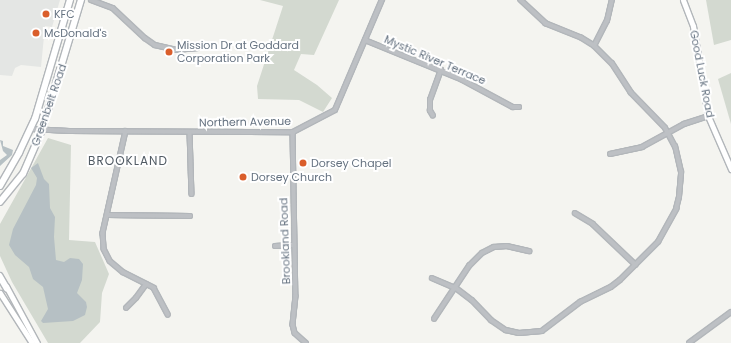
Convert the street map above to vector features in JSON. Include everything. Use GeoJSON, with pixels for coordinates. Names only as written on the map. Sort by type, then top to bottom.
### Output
{"type":"FeatureCollection","features":[{"type":"Feature","properties":{"kind":"main road","name":"Greenbelt Road"},"geometry":{"type":"LineString","coordinates":[[0,186],[14,163],[31,129],[47,82],[70,0]]}},
{"type":"Feature","properties":{"kind":"main road","name":"Greenbelt Road"},"geometry":{"type":"LineString","coordinates":[[0,204],[23,174],[42,130],[81,0]]}},
{"type":"Feature","properties":{"kind":"main road"},"geometry":{"type":"LineString","coordinates":[[0,181],[14,163]]}},
{"type":"Feature","properties":{"kind":"main road"},"geometry":{"type":"LineString","coordinates":[[0,276],[7,288]]}},
{"type":"Feature","properties":{"kind":"street"},"geometry":{"type":"LineString","coordinates":[[91,0],[113,8],[145,38],[155,45],[176,50],[201,48]]}},
{"type":"Feature","properties":{"kind":"street","name":"Northern Avenue"},"geometry":{"type":"LineString","coordinates":[[31,129],[126,132],[293,132],[335,110],[382,0]]}},
{"type":"Feature","properties":{"kind":"street"},"geometry":{"type":"LineString","coordinates":[[432,278],[456,288],[503,329],[512,332],[531,333],[546,329],[580,302],[611,287],[636,265],[663,235],[673,215],[679,197],[680,172],[675,147],[668,134],[631,93],[612,64],[594,46],[582,38],[546,24],[520,0]]}},
{"type":"Feature","properties":{"kind":"street"},"geometry":{"type":"LineString","coordinates":[[594,46],[607,21],[612,0]]}},
{"type":"Feature","properties":{"kind":"street","name":"Good Luck Road"},"geometry":{"type":"LineString","coordinates":[[683,0],[693,26],[708,116],[731,169]]}},
{"type":"Feature","properties":{"kind":"street","name":"Mystic River Terrace"},"geometry":{"type":"LineString","coordinates":[[365,40],[441,70],[478,87],[513,107],[519,107]]}},
{"type":"Feature","properties":{"kind":"street"},"geometry":{"type":"LineString","coordinates":[[433,116],[430,111],[430,100],[441,70]]}},
{"type":"Feature","properties":{"kind":"street"},"geometry":{"type":"LineString","coordinates":[[610,154],[642,147],[684,124],[708,116]]}},
{"type":"Feature","properties":{"kind":"street"},"geometry":{"type":"LineString","coordinates":[[126,132],[103,233],[105,252],[110,261],[123,272],[154,288],[168,314]]}},
{"type":"Feature","properties":{"kind":"street"},"geometry":{"type":"LineString","coordinates":[[190,132],[192,194]]}},
{"type":"Feature","properties":{"kind":"street","name":"Brookland Road"},"geometry":{"type":"LineString","coordinates":[[293,132],[296,296],[293,328],[295,333],[306,343]]}},
{"type":"Feature","properties":{"kind":"street"},"geometry":{"type":"LineString","coordinates":[[575,213],[593,224],[636,265]]}},
{"type":"Feature","properties":{"kind":"street"},"geometry":{"type":"LineString","coordinates":[[108,215],[190,216]]}},
{"type":"Feature","properties":{"kind":"street"},"geometry":{"type":"LineString","coordinates":[[275,246],[294,245]]}},
{"type":"Feature","properties":{"kind":"street"},"geometry":{"type":"LineString","coordinates":[[434,319],[477,256],[488,250],[508,246],[529,251]]}},
{"type":"Feature","properties":{"kind":"street"},"geometry":{"type":"LineString","coordinates":[[126,308],[136,298],[146,284]]}},
{"type":"Feature","properties":{"kind":"street"},"geometry":{"type":"LineString","coordinates":[[7,288],[37,343]]}},
{"type":"Feature","properties":{"kind":"street"},"geometry":{"type":"LineString","coordinates":[[0,293],[32,343]]}},
{"type":"Feature","properties":{"kind":"street"},"geometry":{"type":"LineString","coordinates":[[689,343],[731,312]]}},
{"type":"Feature","properties":{"kind":"shaded area"},"geometry":{"type":"Polygon","coordinates":[[[0,0],[60,0],[52,27],[45,26],[41,67],[21,65],[15,68],[12,76],[0,75],[0,0]]]}},
{"type":"Feature","properties":{"kind":"shaded area"},"geometry":{"type":"Polygon","coordinates":[[[260,0],[339,0],[314,55],[301,54],[294,70],[317,85],[332,98],[323,112],[299,100],[258,99],[257,86],[283,6],[260,0]]]}},
{"type":"Feature","properties":{"kind":"shaded area"},"geometry":{"type":"Polygon","coordinates":[[[706,0],[731,0],[731,40],[714,45],[706,0]]]}},
{"type":"Feature","properties":{"kind":"shaded area"},"geometry":{"type":"Polygon","coordinates":[[[731,73],[731,124],[718,79],[731,73]]]}},
{"type":"Feature","properties":{"kind":"shaded area"},"geometry":{"type":"Polygon","coordinates":[[[48,138],[71,145],[69,240],[95,242],[109,274],[102,293],[100,322],[80,343],[48,343],[12,282],[0,256],[0,224],[48,138]]]}},
{"type":"Feature","properties":{"kind":"shaded area"},"geometry":{"type":"Polygon","coordinates":[[[0,140],[3,141],[3,146],[13,150],[12,155],[0,166],[0,160],[7,155],[3,151],[0,140]]]}},
{"type":"Feature","properties":{"kind":"shaded area"},"geometry":{"type":"Polygon","coordinates":[[[38,163],[44,179],[49,184],[50,208],[55,217],[54,237],[56,260],[64,262],[70,258],[79,259],[83,264],[82,280],[77,293],[86,302],[87,307],[85,315],[73,321],[43,323],[41,321],[48,309],[43,287],[33,279],[29,267],[15,255],[9,245],[13,229],[36,185],[37,178],[31,168],[38,163]]]}},
{"type":"Feature","properties":{"kind":"place","name":"KFC"},"geometry":{"type":"Point","coordinates":[46,14]}},
{"type":"Feature","properties":{"kind":"place","name":"McDonald's"},"geometry":{"type":"Point","coordinates":[36,33]}},
{"type":"Feature","properties":{"kind":"place","name":"Mission Dr at Goddard Corporation Park"},"geometry":{"type":"Point","coordinates":[169,52]}},
{"type":"Feature","properties":{"kind":"place","name":"Dorsey Chapel"},"geometry":{"type":"Point","coordinates":[303,163]}},
{"type":"Feature","properties":{"kind":"place","name":"Dorsey Church"},"geometry":{"type":"Point","coordinates":[243,177]}},
{"type":"Feature","properties":{"kind":"district","name":"BROOKLAND"},"geometry":{"type":"Point","coordinates":[128,161]}}]}
